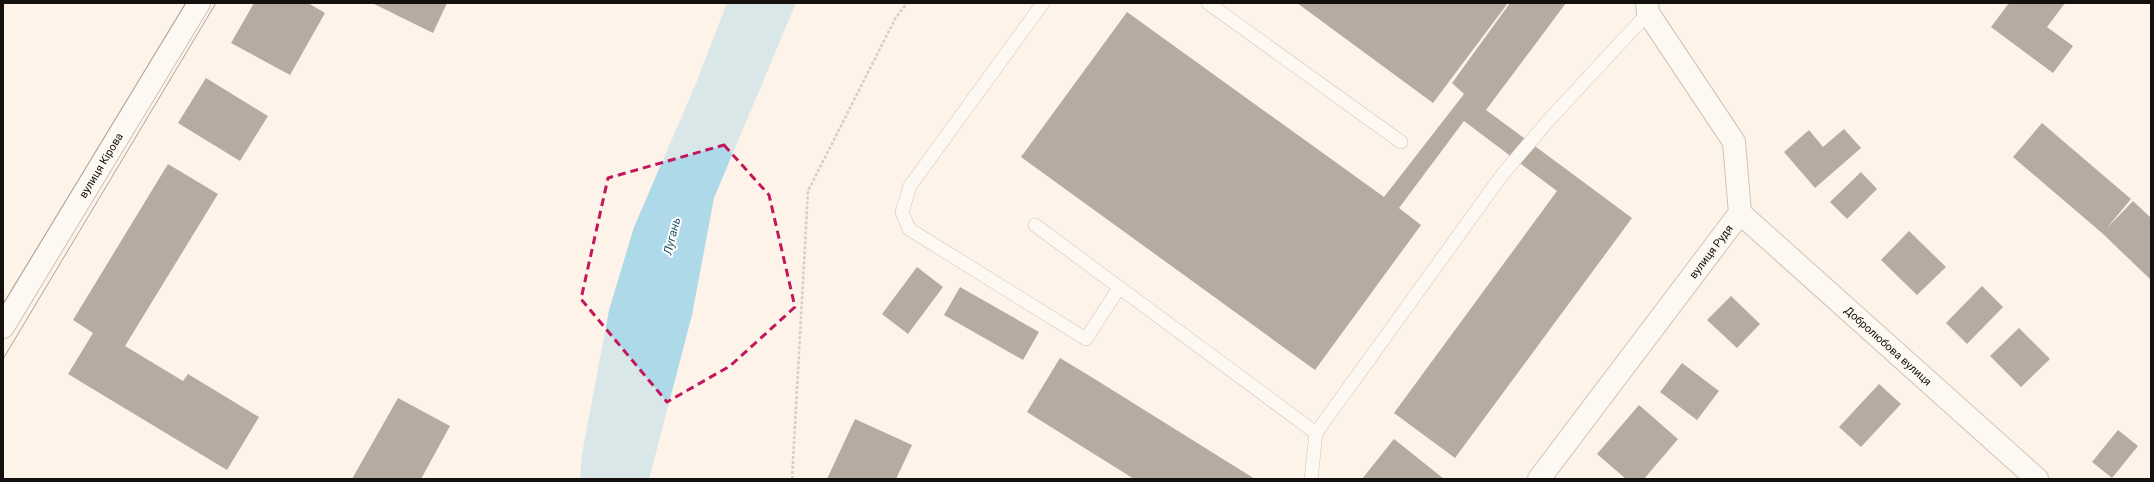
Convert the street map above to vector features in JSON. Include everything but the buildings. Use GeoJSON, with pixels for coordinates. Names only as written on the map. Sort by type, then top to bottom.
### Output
{"type":"FeatureCollection","features":[{"type":"Feature","properties":{"kind":"street","name":"вулиця Кірова"},"geometry":{"type":"LineString","coordinates":[[3,327],[199,3]]}},
{"type":"Feature","properties":{"kind":"street"},"geometry":{"type":"LineString","coordinates":[[1647,8],[1734,142],[1740,213]]}},
{"type":"Feature","properties":{"kind":"street","name":"вулиця Рудя"},"geometry":{"type":"LineString","coordinates":[[1539,479],[1740,213]]}},
{"type":"Feature","properties":{"kind":"street","name":"Добролюбова вулиця"},"geometry":{"type":"LineString","coordinates":[[1740,213],[2037,479]]}},
{"type":"Feature","properties":{"kind":"lane"},"geometry":{"type":"LineString","coordinates":[[1043,3],[910,186],[902,212],[909,230],[1086,339],[1119,288]]}},
{"type":"Feature","properties":{"kind":"lane"},"geometry":{"type":"LineString","coordinates":[[1208,3],[1401,142]]}},
{"type":"Feature","properties":{"kind":"lane"},"geometry":{"type":"LineString","coordinates":[[1312,479],[1316,433],[1502,175],[1647,8]]}},
{"type":"Feature","properties":{"kind":"lane"},"geometry":{"type":"LineString","coordinates":[[1035,225],[1316,433]]}},
{"type":"Feature","properties":{"kind":"path"},"geometry":{"type":"LineString","coordinates":[[792,479],[808,191],[895,20],[907,3]]}},
{"type":"Feature","properties":{"kind":"highlighted area"},"geometry":{"type":"Polygon","coordinates":[[[724,145],[769,195],[795,307],[730,366],[667,402],[581,299],[608,178],[724,145]]]}},
{"type":"Feature","properties":{"kind":"water","name":"Лугань"},"geometry":{"type":"Polygon","coordinates":[[[727,3],[796,3],[714,198],[692,315],[649,479],[580,479],[582,454],[609,310],[634,227],[697,81],[727,3]]]}},
{"type":"Feature","properties":{"kind":"tram line"},"geometry":{"type":"LineString","coordinates":[[3,304],[186,3]]}},
{"type":"Feature","properties":{"kind":"tram line"},"geometry":{"type":"LineString","coordinates":[[3,359],[216,3]]}}]}
